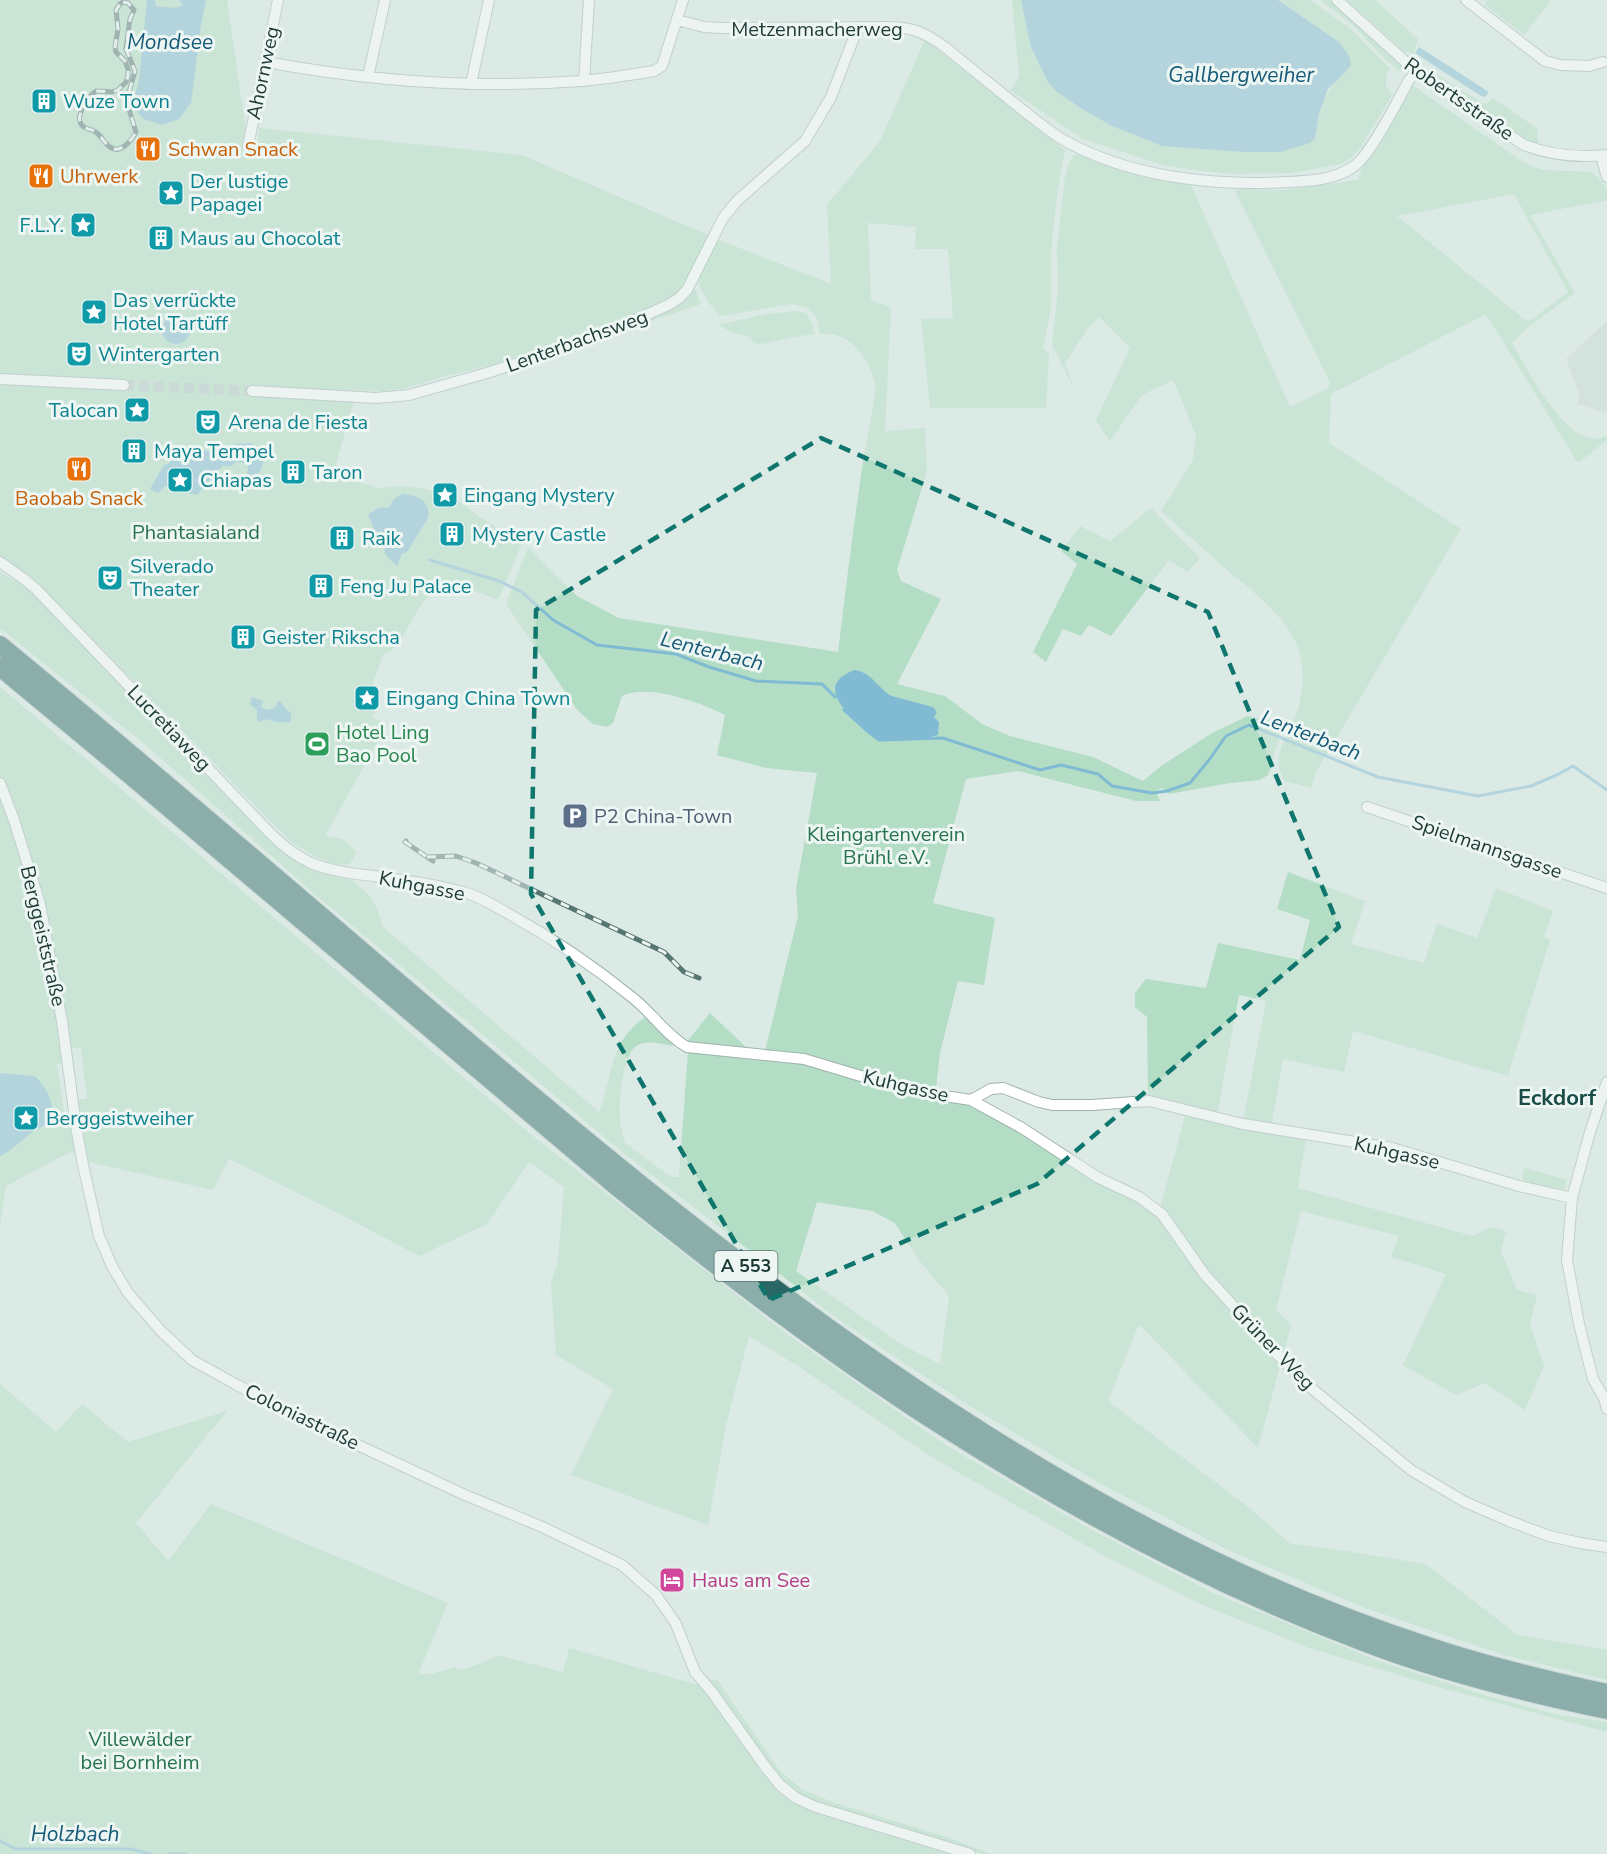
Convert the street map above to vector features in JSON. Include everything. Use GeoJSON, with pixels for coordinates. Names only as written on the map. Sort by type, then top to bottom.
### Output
{"type":"FeatureCollection","features":[{"type":"Feature","properties":{"kind":"highway","name":"A 553"},"geometry":{"type":"LineString","coordinates":[[0,645],[141,762],[551,1112],[683,1219],[813,1316],[957,1415],[1012,1450],[1155,1531],[1221,1564],[1277,1588],[1429,1647],[1505,1670],[1607,1693]]}},
{"type":"Feature","properties":{"kind":"highway","name":"A 553"},"geometry":{"type":"LineString","coordinates":[[0,667],[617,1187],[793,1322],[940,1425],[1083,1511],[1212,1578],[1271,1604],[1369,1644],[1500,1686],[1607,1710]]}},
{"type":"Feature","properties":{"kind":"street","name":"Ahornweg"},"geometry":{"type":"LineString","coordinates":[[248,146],[278,0]]}},
{"type":"Feature","properties":{"kind":"street"},"geometry":{"type":"LineString","coordinates":[[368,76],[385,0]]}},
{"type":"Feature","properties":{"kind":"street"},"geometry":{"type":"LineString","coordinates":[[471,84],[489,0]]}},
{"type":"Feature","properties":{"kind":"street"},"geometry":{"type":"LineString","coordinates":[[584,81],[589,0]]}},
{"type":"Feature","properties":{"kind":"street"},"geometry":{"type":"LineString","coordinates":[[266,62],[368,76],[471,84],[539,84],[654,72],[662,66],[683,0]]}},
{"type":"Feature","properties":{"kind":"street","name":"Robertsstraße"},"geometry":{"type":"LineString","coordinates":[[1337,0],[1417,72],[1524,145],[1557,155],[1604,156]]}},
{"type":"Feature","properties":{"kind":"street"},"geometry":{"type":"LineString","coordinates":[[1466,0],[1545,61],[1561,65],[1589,66],[1603,62]]}},
{"type":"Feature","properties":{"kind":"street","name":"Metzenmacherweg"},"geometry":{"type":"LineString","coordinates":[[677,20],[704,27],[720,28],[898,27],[918,31],[928,35],[1051,132],[1074,146],[1128,166],[1176,176],[1237,183],[1321,179],[1342,174],[1355,166],[1366,152],[1409,80],[1417,72]]}},
{"type":"Feature","properties":{"kind":"street","name":"Lenterbachsweg"},"geometry":{"type":"LineString","coordinates":[[252,391],[376,398],[409,395],[577,344],[604,334],[678,299],[687,290],[723,218],[738,200],[805,141],[831,97],[858,27]]}},
{"type":"Feature","properties":{"kind":"street"},"geometry":{"type":"LineString","coordinates":[[1604,156],[1607,177]]}},
{"type":"Feature","properties":{"kind":"street"},"geometry":{"type":"LineString","coordinates":[[0,379],[124,385]]}},
{"type":"Feature","properties":{"kind":"street","name":"Lucretiaweg"},"geometry":{"type":"LineString","coordinates":[[0,562],[36,589],[281,844],[312,863],[351,873]]}},
{"type":"Feature","properties":{"kind":"street","name":"Berggeiststraße"},"geometry":{"type":"LineString","coordinates":[[0,783],[40,904],[62,1022]]}},
{"type":"Feature","properties":{"kind":"street","name":"Spielmannsgasse"},"geometry":{"type":"LineString","coordinates":[[1367,807],[1607,888]]}},
{"type":"Feature","properties":{"kind":"street","name":"Kuhgasse"},"geometry":{"type":"LineString","coordinates":[[351,873],[440,886],[469,894],[492,904],[595,969],[633,998],[676,1040],[687,1047],[804,1059],[880,1082],[931,1094],[971,1100],[991,1089],[1003,1089],[1052,1105],[1149,1101],[1243,1124],[1392,1148],[1519,1186],[1572,1198]]}},
{"type":"Feature","properties":{"kind":"street","name":"Coloniastraße"},"geometry":{"type":"LineString","coordinates":[[62,1022],[82,1166],[99,1236],[112,1266],[128,1293],[161,1331],[192,1360],[332,1433],[622,1565],[656,1595],[676,1624],[695,1672],[780,1785],[796,1798],[816,1807],[970,1854]]}},
{"type":"Feature","properties":{"kind":"street"},"geometry":{"type":"LineString","coordinates":[[1607,1082],[1590,1132],[1572,1198],[1567,1260],[1579,1324],[1593,1379],[1604,1398],[1607,1409]]}},
{"type":"Feature","properties":{"kind":"street","name":"Grüner Weg"},"geometry":{"type":"LineString","coordinates":[[971,1100],[1022,1128],[1096,1177],[1139,1197],[1162,1214],[1205,1275],[1299,1378],[1411,1470],[1464,1502],[1509,1521],[1550,1536],[1607,1546]]}},
{"type":"Feature","properties":{"kind":"highlighted area"},"geometry":{"type":"Polygon","coordinates":[[[821,438],[1208,612],[1339,927],[1037,1184],[769,1300],[531,894],[536,610],[821,438]]]}},
{"type":"Feature","properties":{"kind":"shaded area"},"geometry":{"type":"Polygon","coordinates":[[[1607,321],[1607,413],[1577,404],[1580,395],[1566,359],[1607,321]]]}},
{"type":"Feature","properties":{"kind":"green space","name":"Phantasialand"},"geometry":{"type":"Polygon","coordinates":[[[0,0],[227,0],[248,146],[257,147],[259,128],[522,155],[710,236],[683,288],[672,298],[569,341],[508,361],[403,389],[384,391],[302,389],[354,400],[333,475],[380,488],[402,486],[422,488],[445,495],[462,503],[481,518],[522,543],[499,598],[495,599],[462,587],[436,591],[422,604],[401,639],[391,651],[383,655],[364,706],[375,712],[373,717],[387,725],[325,836],[342,839],[356,851],[350,864],[342,865],[326,861],[289,840],[73,619],[14,565],[0,557],[0,0]]]}},
{"type":"Feature","properties":{"kind":"green space"},"geometry":{"type":"Polygon","coordinates":[[[1012,0],[1021,0],[1028,28],[1057,92],[1112,126],[1162,146],[1195,147],[1315,138],[1319,116],[1329,90],[1351,66],[1339,42],[1278,0],[1310,0],[1351,29],[1389,68],[1386,87],[1393,94],[1360,148],[1341,164],[1292,173],[1237,174],[1163,165],[1083,139],[1010,90],[1017,81],[1019,73],[1012,0]]]}},
{"type":"Feature","properties":{"kind":"green space"},"geometry":{"type":"Polygon","coordinates":[[[1320,0],[1330,0],[1406,67],[1399,71],[1354,26],[1320,0]]]}},
{"type":"Feature","properties":{"kind":"green space"},"geometry":{"type":"Polygon","coordinates":[[[1347,0],[1375,0],[1418,39],[1413,55],[1408,51],[1406,53],[1347,0]]]}},
{"type":"Feature","properties":{"kind":"green space"},"geometry":{"type":"Polygon","coordinates":[[[1488,0],[1550,1],[1524,35],[1485,5],[1488,0]]]}},
{"type":"Feature","properties":{"kind":"green space","name":"Kleingartenverein Brühl e.V."},"geometry":{"type":"Polygon","coordinates":[[[925,40],[1065,150],[1058,187],[1051,250],[1051,309],[1043,348],[1049,354],[1046,408],[930,408],[921,319],[953,318],[948,249],[915,249],[916,227],[868,223],[871,300],[891,308],[885,431],[925,428],[927,471],[897,570],[901,581],[941,599],[897,684],[945,696],[982,724],[1010,736],[1093,757],[1143,781],[1161,766],[1212,733],[1248,716],[1284,723],[1268,775],[1260,780],[1169,794],[1162,788],[1156,791],[1160,801],[1136,801],[1018,771],[966,779],[933,903],[995,918],[984,985],[958,981],[940,1053],[936,1089],[888,1080],[881,1076],[878,1080],[765,1051],[798,916],[796,889],[817,773],[766,768],[717,755],[725,715],[674,696],[645,692],[622,696],[613,723],[607,727],[593,724],[578,711],[506,604],[528,547],[577,596],[619,618],[838,652],[860,480],[874,398],[875,384],[872,374],[863,356],[849,341],[831,334],[820,334],[817,319],[809,308],[791,304],[721,316],[706,299],[697,279],[717,239],[831,284],[827,205],[880,141],[925,40]],[[882,689],[879,740],[930,738],[938,735],[939,722],[934,717],[933,707],[892,696],[882,689]]]}},
{"type":"Feature","properties":{"kind":"green space"},"geometry":{"type":"Polygon","coordinates":[[[1427,70],[1483,103],[1493,98],[1538,129],[1538,147],[1427,70]]]}},
{"type":"Feature","properties":{"kind":"green space"},"geometry":{"type":"Polygon","coordinates":[[[1412,85],[1526,164],[1543,170],[1592,172],[1607,188],[1607,200],[1530,215],[1575,293],[1529,326],[1512,343],[1539,389],[1565,423],[1579,434],[1593,439],[1607,435],[1607,440],[1578,463],[1486,314],[1331,394],[1329,443],[1461,529],[1316,772],[1312,788],[1285,781],[1280,772],[1279,763],[1282,745],[1298,709],[1301,696],[1302,668],[1296,642],[1270,607],[1161,511],[1193,460],[1196,435],[1173,380],[1142,395],[1110,441],[1096,420],[1130,348],[1099,317],[1088,328],[1065,363],[1075,390],[1052,345],[1058,289],[1057,246],[1065,177],[1074,155],[1080,153],[1190,183],[1290,407],[1328,388],[1330,382],[1235,191],[1238,189],[1286,190],[1358,180],[1364,162],[1412,85]],[[1514,194],[1397,216],[1528,322],[1568,292],[1514,194]]]}},
{"type":"Feature","properties":{"kind":"green space"},"geometry":{"type":"Polygon","coordinates":[[[694,287],[701,304],[625,330],[694,287]]]}},
{"type":"Feature","properties":{"kind":"green space"},"geometry":{"type":"Polygon","coordinates":[[[798,311],[807,314],[814,334],[762,344],[755,343],[747,336],[733,333],[719,325],[766,314],[798,311]]]}},
{"type":"Feature","properties":{"kind":"green space"},"geometry":{"type":"Polygon","coordinates":[[[1151,508],[1200,558],[1188,572],[1169,560],[1111,636],[1089,625],[1081,636],[1063,629],[1046,662],[1033,652],[1077,564],[1061,551],[1080,526],[1110,541],[1151,508]]]}},
{"type":"Feature","properties":{"kind":"green space"},"geometry":{"type":"Polygon","coordinates":[[[0,572],[21,584],[45,603],[281,850],[305,866],[349,878],[367,893],[377,908],[383,927],[599,1112],[619,1047],[634,1026],[647,1016],[674,1043],[672,1046],[643,1043],[631,1052],[622,1081],[620,1123],[625,1143],[671,1177],[679,1177],[688,1051],[803,1063],[970,1104],[1160,1208],[1186,1112],[1242,1127],[1266,1001],[1239,995],[1217,1115],[1148,1098],[1147,1017],[1135,1007],[1135,993],[1146,979],[1206,988],[1218,943],[1300,960],[1310,920],[1277,909],[1288,872],[1365,901],[1351,944],[1424,963],[1437,924],[1477,938],[1496,888],[1553,911],[1544,937],[1550,940],[1508,1076],[1353,1031],[1344,1072],[1283,1059],[1270,1133],[1306,1139],[1298,1188],[1473,1236],[1491,1227],[1506,1231],[1501,1251],[1517,1290],[1537,1295],[1530,1324],[1544,1366],[1525,1410],[1485,1383],[1456,1395],[1403,1365],[1446,1274],[1391,1257],[1399,1236],[1301,1211],[1276,1310],[1291,1325],[1258,1448],[1139,1324],[1108,1401],[1242,1502],[1291,1544],[1425,1564],[1518,1635],[1607,1650],[1607,1680],[1501,1654],[1365,1608],[1230,1551],[1101,1484],[965,1403],[839,1320],[621,1151],[316,895],[148,747],[0,628],[0,572]],[[817,1202],[796,1271],[904,1346],[940,1364],[949,1296],[918,1259],[895,1223],[872,1211],[817,1202]]]}},
{"type":"Feature","properties":{"kind":"green space"},"geometry":{"type":"Polygon","coordinates":[[[0,687],[539,1141],[784,1332],[944,1444],[1081,1524],[1211,1592],[1379,1661],[1491,1697],[1558,1715],[1607,1722],[1607,1732],[1438,1687],[1306,1647],[1198,1603],[1108,1558],[930,1456],[798,1366],[749,1336],[726,1425],[708,1525],[571,1475],[613,1389],[556,1355],[551,1283],[558,1261],[564,1187],[529,1162],[487,1224],[419,1256],[229,1159],[213,1190],[88,1162],[70,1152],[6,1186],[0,1225],[0,1156],[36,1129],[49,1124],[35,1076],[0,1073],[0,687]],[[72,1048],[78,1099],[87,1099],[81,1048],[72,1048]],[[65,1063],[57,1064],[66,1125],[73,1125],[65,1063]]]}},
{"type":"Feature","properties":{"kind":"green space"},"geometry":{"type":"Polygon","coordinates":[[[710,1013],[748,1049],[686,1043],[710,1013]]]}},
{"type":"Feature","properties":{"kind":"green space"},"geometry":{"type":"Polygon","coordinates":[[[1524,1168],[1567,1180],[1564,1192],[1522,1180],[1524,1168]]]}},
{"type":"Feature","properties":{"kind":"green space","name":"Villewälder bei Bornheim"},"geometry":{"type":"Polygon","coordinates":[[[0,1384],[56,1432],[82,1404],[128,1442],[227,1411],[136,1523],[168,1561],[211,1504],[448,1603],[418,1674],[431,1674],[456,1667],[457,1670],[467,1668],[497,1655],[563,1672],[569,1648],[701,1686],[759,1763],[757,1767],[783,1796],[806,1809],[952,1854],[0,1854],[0,1384]]]}},
{"type":"Feature","properties":{"kind":"green space"},"geometry":{"type":"Polygon","coordinates":[[[706,1678],[718,1681],[780,1771],[803,1790],[835,1803],[947,1837],[991,1854],[982,1854],[820,1803],[799,1794],[783,1783],[706,1678]]]}},
{"type":"Feature","properties":{"kind":"water","name":"Mondsee"},"geometry":{"type":"Polygon","coordinates":[[[147,0],[155,0],[156,6],[175,8],[183,5],[179,0],[206,0],[191,103],[179,119],[162,125],[144,119],[132,107],[139,80],[147,0]]]}},
{"type":"Feature","properties":{"kind":"water","name":"Gallbergweiher"},"geometry":{"type":"Polygon","coordinates":[[[1021,0],[1278,0],[1339,42],[1349,56],[1351,66],[1328,89],[1319,114],[1315,138],[1310,143],[1280,152],[1162,146],[1112,126],[1057,92],[1048,82],[1031,47],[1021,0]]]}},
{"type":"Feature","properties":{"kind":"water"},"geometry":{"type":"Polygon","coordinates":[[[1419,47],[1489,92],[1485,97],[1481,96],[1415,53],[1419,47]]]}},
{"type":"Feature","properties":{"kind":"water"},"geometry":{"type":"Polygon","coordinates":[[[176,316],[186,320],[190,330],[186,340],[176,344],[166,340],[162,330],[166,320],[176,316]]]}},
{"type":"Feature","properties":{"kind":"water"},"geometry":{"type":"Polygon","coordinates":[[[251,443],[263,456],[262,466],[252,482],[247,478],[248,463],[237,462],[230,466],[223,465],[197,495],[188,493],[190,488],[178,484],[173,488],[165,486],[158,493],[150,489],[164,465],[168,464],[179,452],[193,446],[210,452],[237,444],[251,443]]]}},
{"type":"Feature","properties":{"kind":"water"},"geometry":{"type":"Polygon","coordinates":[[[403,494],[422,500],[427,507],[428,518],[407,552],[402,554],[397,566],[385,554],[384,541],[376,534],[368,515],[380,508],[389,508],[394,499],[403,494]]]}},
{"type":"Feature","properties":{"kind":"water"},"geometry":{"type":"Polygon","coordinates":[[[854,670],[870,677],[892,696],[933,707],[937,712],[934,717],[939,722],[938,735],[890,741],[878,739],[869,734],[844,708],[836,694],[837,682],[854,670]]]}},
{"type":"Feature","properties":{"kind":"water"},"geometry":{"type":"Polygon","coordinates":[[[252,697],[263,701],[261,707],[268,710],[275,708],[278,701],[280,702],[291,713],[291,722],[266,719],[260,722],[257,720],[257,710],[250,704],[252,697]]]}},
{"type":"Feature","properties":{"kind":"water","name":"Berggeistweiher"},"geometry":{"type":"Polygon","coordinates":[[[0,1073],[35,1076],[47,1092],[52,1109],[49,1124],[36,1129],[0,1156],[0,1073]]]}},
{"type":"Feature","properties":{"kind":"waterway","name":"Lenterbach"},"geometry":{"type":"LineString","coordinates":[[430,560],[499,581],[522,592],[553,620],[597,645],[676,654],[756,681],[822,684],[835,697]]}},
{"type":"Feature","properties":{"kind":"waterway","name":"Lenterbach"},"geometry":{"type":"LineString","coordinates":[[844,710],[879,740],[943,738],[1040,770],[1061,765],[1098,774],[1112,786],[1152,793],[1167,791],[1190,783],[1226,736],[1249,725],[1378,777],[1478,796],[1531,786],[1573,766],[1607,790]]}},
{"type":"Feature","properties":{"kind":"waterway","name":"Holzbach"},"geometry":{"type":"LineString","coordinates":[[0,1841],[16,1849],[131,1849],[151,1854]]}},
{"type":"Feature","properties":{"kind":"waterway","name":"Holzbach"},"geometry":{"type":"LineString","coordinates":[[169,1854],[186,1854]]}},
{"type":"Feature","properties":{"kind":"tunnel"},"geometry":{"type":"LineString","coordinates":[[124,385],[252,391]]}},
{"type":"Feature","properties":{"kind":"railway"},"geometry":{"type":"LineString","coordinates":[[123,2],[128,3],[134,10],[130,19],[126,49],[135,71],[128,96],[128,106],[136,132],[125,146],[114,149],[108,146],[95,131],[82,126],[80,116],[87,101],[96,91],[112,92],[118,90],[126,82],[128,69],[115,47],[118,29],[116,10],[123,2]]}},
{"type":"Feature","properties":{"kind":"railway"},"geometry":{"type":"LineString","coordinates":[[406,841],[433,861]]}},
{"type":"Feature","properties":{"kind":"railway"},"geometry":{"type":"LineString","coordinates":[[427,857],[456,856],[476,863],[664,952],[684,972],[699,978]]}},
{"type":"Feature","properties":{"kind":"place","name":"Wuze Town"},"geometry":{"type":"Point","coordinates":[44,101]}},
{"type":"Feature","properties":{"kind":"place","name":"Schwan Snack"},"geometry":{"type":"Point","coordinates":[148,149]}},
{"type":"Feature","properties":{"kind":"place","name":"Uhrwerk"},"geometry":{"type":"Point","coordinates":[41,176]}},
{"type":"Feature","properties":{"kind":"place","name":"Der lustige Papagei"},"geometry":{"type":"Point","coordinates":[171,193]}},
{"type":"Feature","properties":{"kind":"place","name":"F.L.Y."},"geometry":{"type":"Point","coordinates":[83,225]}},
{"type":"Feature","properties":{"kind":"place","name":"Maus au Chocolat"},"geometry":{"type":"Point","coordinates":[161,238]}},
{"type":"Feature","properties":{"kind":"place","name":"Das verrückte Hotel Tartüff"},"geometry":{"type":"Point","coordinates":[94,312]}},
{"type":"Feature","properties":{"kind":"place","name":"Wintergarten"},"geometry":{"type":"Point","coordinates":[79,354]}},
{"type":"Feature","properties":{"kind":"place","name":"Talocan"},"geometry":{"type":"Point","coordinates":[137,410]}},
{"type":"Feature","properties":{"kind":"place","name":"Arena de Fiesta"},"geometry":{"type":"Point","coordinates":[208,422]}},
{"type":"Feature","properties":{"kind":"place","name":"Maya Tempel"},"geometry":{"type":"Point","coordinates":[134,451]}},
{"type":"Feature","properties":{"kind":"place","name":"Baobab Snack"},"geometry":{"type":"Point","coordinates":[79,469]}},
{"type":"Feature","properties":{"kind":"place","name":"Taron"},"geometry":{"type":"Point","coordinates":[293,472]}},
{"type":"Feature","properties":{"kind":"place","name":"Chiapas"},"geometry":{"type":"Point","coordinates":[180,480]}},
{"type":"Feature","properties":{"kind":"place","name":"Eingang Mystery"},"geometry":{"type":"Point","coordinates":[445,495]}},
{"type":"Feature","properties":{"kind":"place","name":"Mystery Castle"},"geometry":{"type":"Point","coordinates":[452,534]}},
{"type":"Feature","properties":{"kind":"place","name":"Raik"},"geometry":{"type":"Point","coordinates":[342,538]}},
{"type":"Feature","properties":{"kind":"place","name":"Silverado Theater"},"geometry":{"type":"Point","coordinates":[110,578]}},
{"type":"Feature","properties":{"kind":"place","name":"Feng Ju Palace"},"geometry":{"type":"Point","coordinates":[321,586]}},
{"type":"Feature","properties":{"kind":"place","name":"Geister Rikscha"},"geometry":{"type":"Point","coordinates":[243,637]}},
{"type":"Feature","properties":{"kind":"place","name":"Eingang China Town"},"geometry":{"type":"Point","coordinates":[367,698]}},
{"type":"Feature","properties":{"kind":"place","name":"Hotel Ling Bao Pool"},"geometry":{"type":"Point","coordinates":[317,744]}},
{"type":"Feature","properties":{"kind":"place","name":"P2 China-Town"},"geometry":{"type":"Point","coordinates":[575,816]}},
{"type":"Feature","properties":{"kind":"place","name":"Berggeistweiher"},"geometry":{"type":"Point","coordinates":[26,1118]}},
{"type":"Feature","properties":{"kind":"place","name":"Haus am See"},"geometry":{"type":"Point","coordinates":[672,1580]}},
{"type":"Feature","properties":{"kind":"district","name":"Eckdorf"},"geometry":{"type":"Point","coordinates":[1557,1098]}}]}
